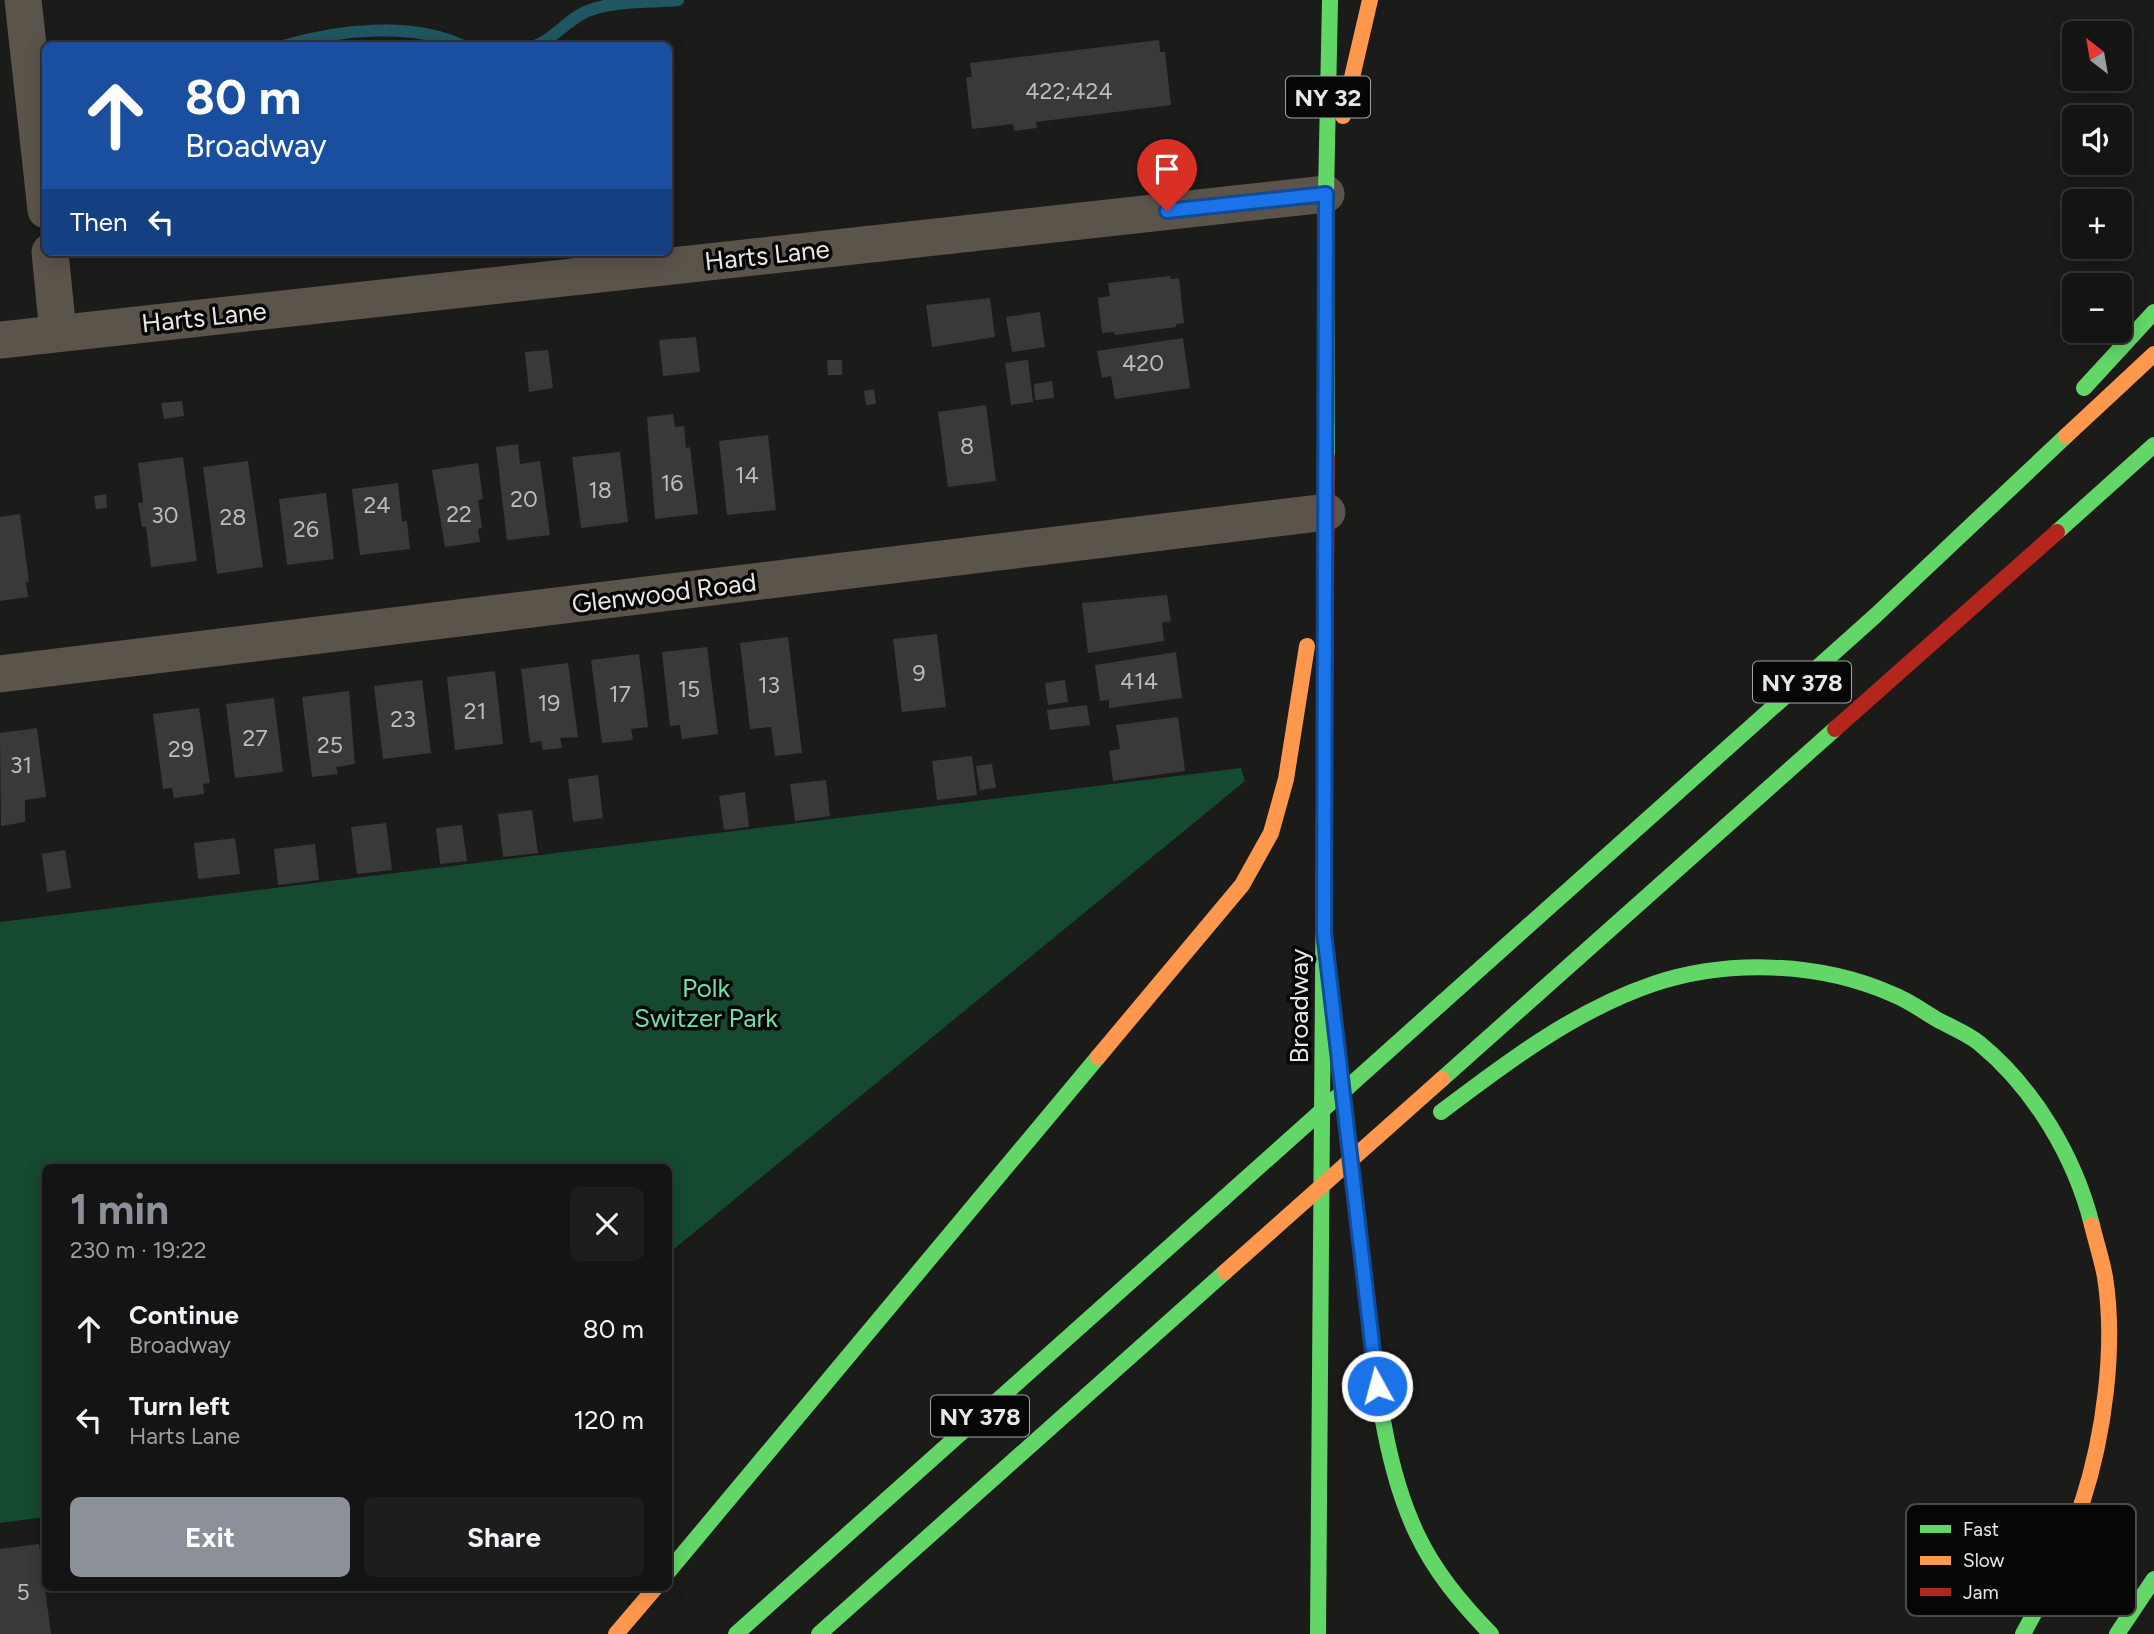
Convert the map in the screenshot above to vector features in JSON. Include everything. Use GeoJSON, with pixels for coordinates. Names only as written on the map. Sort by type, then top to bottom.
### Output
{"type":"FeatureCollection","features":[{"type":"Feature","properties":{"kind":"main road","name":"Broadway"},"geometry":{"type":"LineString","coordinates":[[1318,1634],[1327,512],[1326,194],[1330,0]]}},
{"type":"Feature","properties":{"kind":"main road"},"geometry":{"type":"LineString","coordinates":[[1326,194],[1370,0]]}},
{"type":"Feature","properties":{"kind":"main road"},"geometry":{"type":"LineString","coordinates":[[2070,403],[2154,312]]}},
{"type":"Feature","properties":{"kind":"main road","name":"NY 378"},"geometry":{"type":"LineString","coordinates":[[736,1634],[1875,616],[2154,354]]}},
{"type":"Feature","properties":{"kind":"main road"},"geometry":{"type":"LineString","coordinates":[[1875,616],[2033,444]]}},
{"type":"Feature","properties":{"kind":"main road","name":"NY 378"},"geometry":{"type":"LineString","coordinates":[[819,1634],[2154,444]]}},
{"type":"Feature","properties":{"kind":"main road"},"geometry":{"type":"LineString","coordinates":[[672,1567],[1242,885],[1271,833],[1286,779],[1327,512]]}},
{"type":"Feature","properties":{"kind":"main road"},"geometry":{"type":"LineString","coordinates":[[1324,932],[1380,1413],[1392,1466],[1408,1515],[1431,1560],[1461,1602],[1491,1634]]}},
{"type":"Feature","properties":{"kind":"main road"},"geometry":{"type":"LineString","coordinates":[[1435,1116],[1534,1041],[1583,1012],[1637,989],[1693,974],[1748,968],[1807,971],[1865,983],[1919,1004],[1967,1029],[2015,1065],[2071,1128]]}},
{"type":"Feature","properties":{"kind":"main road"},"geometry":{"type":"LineString","coordinates":[[1225,1272],[1376,1160]]}},
{"type":"Feature","properties":{"kind":"main road"},"geometry":{"type":"LineString","coordinates":[[2136,1608],[2154,1579]]}},
{"type":"Feature","properties":{"kind":"main road"},"geometry":{"type":"LineString","coordinates":[[616,1634],[653,1591]]}},
{"type":"Feature","properties":{"kind":"main road"},"geometry":{"type":"LineString","coordinates":[[2023,1634],[2039,1616]]}},
{"type":"Feature","properties":{"kind":"main road"},"geometry":{"type":"LineString","coordinates":[[2117,1634],[2131,1616]]}},
{"type":"Feature","properties":{"kind":"street"},"geometry":{"type":"LineString","coordinates":[[23,0],[42,173]]}},
{"type":"Feature","properties":{"kind":"street","name":"Harts Lane"},"geometry":{"type":"LineString","coordinates":[[0,340],[1326,194]]}},
{"type":"Feature","properties":{"kind":"street"},"geometry":{"type":"LineString","coordinates":[[50,256],[58,333]]}},
{"type":"Feature","properties":{"kind":"street","name":"Glenwood Road"},"geometry":{"type":"LineString","coordinates":[[0,674],[1327,512]]}},
{"type":"Feature","properties":{"kind":"green space","name":"Polk Switzer Park"},"geometry":{"type":"Polygon","coordinates":[[[1241,768],[1245,781],[672,1251],[672,1164],[42,1164],[42,1517],[0,1523],[0,922],[1241,768]]]}},
{"type":"Feature","properties":{"kind":"building"},"geometry":{"type":"Polygon","coordinates":[[[1159,40],[1160,52],[1165,52],[1171,105],[1036,122],[1037,128],[1014,131],[1013,124],[972,129],[966,77],[972,77],[970,63],[1159,40]]]}},
{"type":"Feature","properties":{"kind":"building"},"geometry":{"type":"Polygon","coordinates":[[[1170,276],[1171,279],[1179,278],[1184,323],[1176,324],[1176,327],[1115,335],[1114,332],[1102,333],[1098,298],[1110,296],[1108,283],[1170,276]]]}},
{"type":"Feature","properties":{"kind":"building"},"geometry":{"type":"Polygon","coordinates":[[[990,298],[995,337],[932,347],[926,305],[990,298]]]}},
{"type":"Feature","properties":{"kind":"building"},"geometry":{"type":"Polygon","coordinates":[[[1040,312],[1045,347],[1012,352],[1006,317],[1040,312]]]}},
{"type":"Feature","properties":{"kind":"building"},"geometry":{"type":"Polygon","coordinates":[[[696,337],[700,372],[663,376],[659,340],[696,337]]]}},
{"type":"Feature","properties":{"kind":"building"},"geometry":{"type":"Polygon","coordinates":[[[1183,338],[1190,388],[1115,399],[1111,376],[1102,378],[1097,351],[1183,338]]]}},
{"type":"Feature","properties":{"kind":"building"},"geometry":{"type":"Polygon","coordinates":[[[548,350],[553,388],[529,392],[525,352],[548,350]]]}},
{"type":"Feature","properties":{"kind":"building"},"geometry":{"type":"Polygon","coordinates":[[[827,360],[842,360],[842,375],[828,375],[827,360]]]}},
{"type":"Feature","properties":{"kind":"building"},"geometry":{"type":"Polygon","coordinates":[[[1028,360],[1033,402],[1011,405],[1005,363],[1028,360]]]}},
{"type":"Feature","properties":{"kind":"building"},"geometry":{"type":"Polygon","coordinates":[[[1052,381],[1054,398],[1035,400],[1034,384],[1052,381]]]}},
{"type":"Feature","properties":{"kind":"building"},"geometry":{"type":"Polygon","coordinates":[[[874,389],[876,404],[866,405],[864,391],[874,389]]]}},
{"type":"Feature","properties":{"kind":"building"},"geometry":{"type":"Polygon","coordinates":[[[182,401],[184,416],[164,419],[161,403],[182,401]]]}},
{"type":"Feature","properties":{"kind":"building"},"geometry":{"type":"Polygon","coordinates":[[[986,405],[996,481],[948,487],[938,412],[986,405]]]}},
{"type":"Feature","properties":{"kind":"building"},"geometry":{"type":"Polygon","coordinates":[[[673,414],[675,427],[684,426],[686,448],[690,447],[698,514],[655,519],[647,417],[673,414]]]}},
{"type":"Feature","properties":{"kind":"building"},"geometry":{"type":"Polygon","coordinates":[[[768,435],[776,510],[727,515],[719,441],[768,435]]]}},
{"type":"Feature","properties":{"kind":"building"},"geometry":{"type":"Polygon","coordinates":[[[518,444],[520,464],[540,461],[550,535],[507,540],[496,447],[518,444]]]}},
{"type":"Feature","properties":{"kind":"building"},"geometry":{"type":"Polygon","coordinates":[[[620,452],[628,522],[581,528],[572,457],[620,452]]]}},
{"type":"Feature","properties":{"kind":"building"},"geometry":{"type":"Polygon","coordinates":[[[183,457],[197,561],[151,567],[146,527],[142,527],[138,503],[143,502],[138,463],[183,457]]]}},
{"type":"Feature","properties":{"kind":"building"},"geometry":{"type":"Polygon","coordinates":[[[248,461],[263,567],[217,574],[203,467],[248,461]]]}},
{"type":"Feature","properties":{"kind":"building"},"geometry":{"type":"Polygon","coordinates":[[[478,463],[483,499],[478,500],[482,528],[478,529],[480,542],[445,547],[432,470],[478,463]]]}},
{"type":"Feature","properties":{"kind":"building"},"geometry":{"type":"Polygon","coordinates":[[[398,483],[402,522],[407,521],[410,549],[360,555],[352,489],[398,483]]]}},
{"type":"Feature","properties":{"kind":"building"},"geometry":{"type":"Polygon","coordinates":[[[326,493],[334,559],[287,565],[279,499],[326,493]]]}},
{"type":"Feature","properties":{"kind":"building"},"geometry":{"type":"Polygon","coordinates":[[[106,494],[107,508],[96,509],[94,496],[106,494]]]}},
{"type":"Feature","properties":{"kind":"building"},"geometry":{"type":"Polygon","coordinates":[[[20,514],[29,582],[26,582],[28,597],[0,601],[0,517],[20,514]]]}},
{"type":"Feature","properties":{"kind":"building"},"geometry":{"type":"Polygon","coordinates":[[[1167,595],[1171,621],[1162,623],[1164,641],[1088,653],[1082,603],[1167,595]]]}},
{"type":"Feature","properties":{"kind":"building"},"geometry":{"type":"Polygon","coordinates":[[[937,634],[946,707],[902,712],[893,639],[937,634]]]}},
{"type":"Feature","properties":{"kind":"building"},"geometry":{"type":"Polygon","coordinates":[[[788,637],[802,753],[775,756],[771,727],[750,729],[740,643],[788,637]]]}},
{"type":"Feature","properties":{"kind":"building"},"geometry":{"type":"Polygon","coordinates":[[[707,647],[718,734],[682,739],[680,725],[670,726],[662,652],[707,647]]]}},
{"type":"Feature","properties":{"kind":"building"},"geometry":{"type":"Polygon","coordinates":[[[1176,652],[1182,698],[1109,708],[1109,700],[1100,701],[1095,665],[1176,652]]]}},
{"type":"Feature","properties":{"kind":"building"},"geometry":{"type":"Polygon","coordinates":[[[639,654],[648,727],[631,729],[633,740],[602,743],[591,660],[639,654]]]}},
{"type":"Feature","properties":{"kind":"building"},"geometry":{"type":"Polygon","coordinates":[[[568,663],[578,737],[560,738],[562,748],[543,750],[541,741],[530,743],[521,669],[568,663]]]}},
{"type":"Feature","properties":{"kind":"building"},"geometry":{"type":"Polygon","coordinates":[[[495,671],[503,744],[455,750],[447,677],[495,671]]]}},
{"type":"Feature","properties":{"kind":"building"},"geometry":{"type":"Polygon","coordinates":[[[422,680],[431,753],[383,759],[374,686],[422,680]]]}},
{"type":"Feature","properties":{"kind":"building"},"geometry":{"type":"Polygon","coordinates":[[[1065,680],[1068,702],[1048,705],[1045,683],[1065,680]]]}},
{"type":"Feature","properties":{"kind":"building"},"geometry":{"type":"Polygon","coordinates":[[[349,691],[355,764],[336,767],[338,774],[312,777],[302,697],[349,691]]]}},
{"type":"Feature","properties":{"kind":"building"},"geometry":{"type":"Polygon","coordinates":[[[274,698],[283,772],[235,778],[226,704],[274,698]]]}},
{"type":"Feature","properties":{"kind":"building"},"geometry":{"type":"Polygon","coordinates":[[[1087,705],[1090,725],[1050,730],[1047,710],[1087,705]]]}},
{"type":"Feature","properties":{"kind":"building"},"geometry":{"type":"Polygon","coordinates":[[[199,708],[210,783],[203,784],[204,794],[174,798],[172,788],[163,789],[153,714],[199,708]]]}},
{"type":"Feature","properties":{"kind":"building"},"geometry":{"type":"Polygon","coordinates":[[[1178,717],[1185,771],[1113,781],[1109,751],[1120,749],[1116,725],[1178,717]]]}},
{"type":"Feature","properties":{"kind":"building"},"geometry":{"type":"Polygon","coordinates":[[[37,728],[46,797],[25,800],[25,822],[1,826],[0,733],[37,728]]]}},
{"type":"Feature","properties":{"kind":"building"},"geometry":{"type":"Polygon","coordinates":[[[972,756],[977,795],[937,800],[932,761],[972,756]]]}},
{"type":"Feature","properties":{"kind":"building"},"geometry":{"type":"Polygon","coordinates":[[[992,764],[996,788],[980,790],[976,766],[992,764]]]}},
{"type":"Feature","properties":{"kind":"building"},"geometry":{"type":"Polygon","coordinates":[[[598,775],[603,818],[573,822],[568,779],[598,775]]]}},
{"type":"Feature","properties":{"kind":"building"},"geometry":{"type":"Polygon","coordinates":[[[826,780],[830,816],[795,821],[790,784],[826,780]]]}},
{"type":"Feature","properties":{"kind":"building"},"geometry":{"type":"Polygon","coordinates":[[[745,792],[749,827],[724,830],[719,796],[745,792]]]}},
{"type":"Feature","properties":{"kind":"building"},"geometry":{"type":"Polygon","coordinates":[[[532,810],[538,853],[503,857],[498,814],[532,810]]]}},
{"type":"Feature","properties":{"kind":"building"},"geometry":{"type":"Polygon","coordinates":[[[386,823],[392,870],[357,874],[351,827],[386,823]]]}},
{"type":"Feature","properties":{"kind":"building"},"geometry":{"type":"Polygon","coordinates":[[[462,825],[467,861],[440,864],[436,828],[462,825]]]}},
{"type":"Feature","properties":{"kind":"building"},"geometry":{"type":"Polygon","coordinates":[[[235,838],[240,874],[198,879],[194,843],[235,838]]]}},
{"type":"Feature","properties":{"kind":"building"},"geometry":{"type":"Polygon","coordinates":[[[315,844],[319,880],[278,885],[274,849],[315,844]]]}},
{"type":"Feature","properties":{"kind":"building"},"geometry":{"type":"Polygon","coordinates":[[[65,850],[71,888],[47,892],[42,854],[65,850]]]}},
{"type":"Feature","properties":{"kind":"building"},"geometry":{"type":"Polygon","coordinates":[[[39,1544],[42,1591],[45,1591],[51,1634],[0,1634],[0,1549],[39,1544]]]}},
{"type":"Feature","properties":{"kind":"waterway"},"geometry":{"type":"LineString","coordinates":[[542,42],[578,16],[596,8],[678,0]]}},
{"type":"Feature","properties":{"kind":"waterway"},"geometry":{"type":"LineString","coordinates":[[297,42],[350,32],[374,31],[421,33],[453,42]]}},
{"type":"Feature","properties":{"kind":"traffic: fast"},"geometry":{"type":"LineString","coordinates":[[1327,457],[1326,194],[1330,0]]}},
{"type":"Feature","properties":{"kind":"traffic: fast"},"geometry":{"type":"LineString","coordinates":[[2084,388],[2154,312]]}},
{"type":"Feature","properties":{"kind":"traffic: fast"},"geometry":{"type":"LineString","coordinates":[[1443,1002],[1875,616],[2066,436]]}},
{"type":"Feature","properties":{"kind":"traffic: fast"},"geometry":{"type":"LineString","coordinates":[[2057,532],[2154,445]]}},
{"type":"Feature","properties":{"kind":"traffic: fast"},"geometry":{"type":"LineString","coordinates":[[1318,1634],[1325,725]]}},
{"type":"Feature","properties":{"kind":"traffic: fast"},"geometry":{"type":"LineString","coordinates":[[1442,1079],[1835,729]]}},
{"type":"Feature","properties":{"kind":"traffic: fast"},"geometry":{"type":"LineString","coordinates":[[1441,1112],[1542,1039],[1596,1008],[1653,984],[1682,976],[1742,968],[1804,970],[1834,975],[1864,983],[1904,999],[1975,1040],[1999,1061],[2050,1125],[2075,1174],[2092,1225]]}},
{"type":"Feature","properties":{"kind":"traffic: fast"},"geometry":{"type":"LineString","coordinates":[[1223,1199],[1443,1002]]}},
{"type":"Feature","properties":{"kind":"traffic: fast"},"geometry":{"type":"LineString","coordinates":[[672,1567],[1098,1057]]}},
{"type":"Feature","properties":{"kind":"traffic: fast"},"geometry":{"type":"LineString","coordinates":[[1347,1130],[1383,1423],[1396,1479],[1416,1532],[1431,1560],[1459,1598],[1491,1634]]}},
{"type":"Feature","properties":{"kind":"traffic: fast"},"geometry":{"type":"LineString","coordinates":[[736,1634],[1223,1199]]}},
{"type":"Feature","properties":{"kind":"traffic: fast"},"geometry":{"type":"LineString","coordinates":[[819,1634],[1225,1272]]}},
{"type":"Feature","properties":{"kind":"traffic: fast"},"geometry":{"type":"LineString","coordinates":[[2136,1606],[2154,1579]]}},
{"type":"Feature","properties":{"kind":"traffic: fast"},"geometry":{"type":"LineString","coordinates":[[2023,1634],[2033,1616]]}},
{"type":"Feature","properties":{"kind":"traffic: fast"},"geometry":{"type":"LineString","coordinates":[[2117,1634],[2129,1616]]}},
{"type":"Feature","properties":{"kind":"traffic: slow"},"geometry":{"type":"LineString","coordinates":[[1343,116],[1370,0]]}},
{"type":"Feature","properties":{"kind":"traffic: slow"},"geometry":{"type":"LineString","coordinates":[[2066,436],[2154,354]]}},
{"type":"Feature","properties":{"kind":"traffic: slow"},"geometry":{"type":"LineString","coordinates":[[1098,1057],[1242,885],[1271,833],[1286,779],[1307,646]]}},
{"type":"Feature","properties":{"kind":"traffic: slow"},"geometry":{"type":"LineString","coordinates":[[1225,1272],[1442,1079]]}},
{"type":"Feature","properties":{"kind":"traffic: slow"},"geometry":{"type":"LineString","coordinates":[[2082,1503],[2102,1421],[2108,1362],[2105,1277],[2092,1225]]}},
{"type":"Feature","properties":{"kind":"traffic: slow"},"geometry":{"type":"LineString","coordinates":[[616,1634],[653,1591]]}},
{"type":"Feature","properties":{"kind":"traffic: jam"},"geometry":{"type":"LineString","coordinates":[[1325,725],[1327,457]]}},
{"type":"Feature","properties":{"kind":"traffic: jam"},"geometry":{"type":"LineString","coordinates":[[1835,729],[2057,532]]}},
{"type":"Feature","properties":{"kind":"route"},"geometry":{"type":"LineString","coordinates":[[1167,211],[1326,194],[1324,932],[1377,1386]]}}]}
